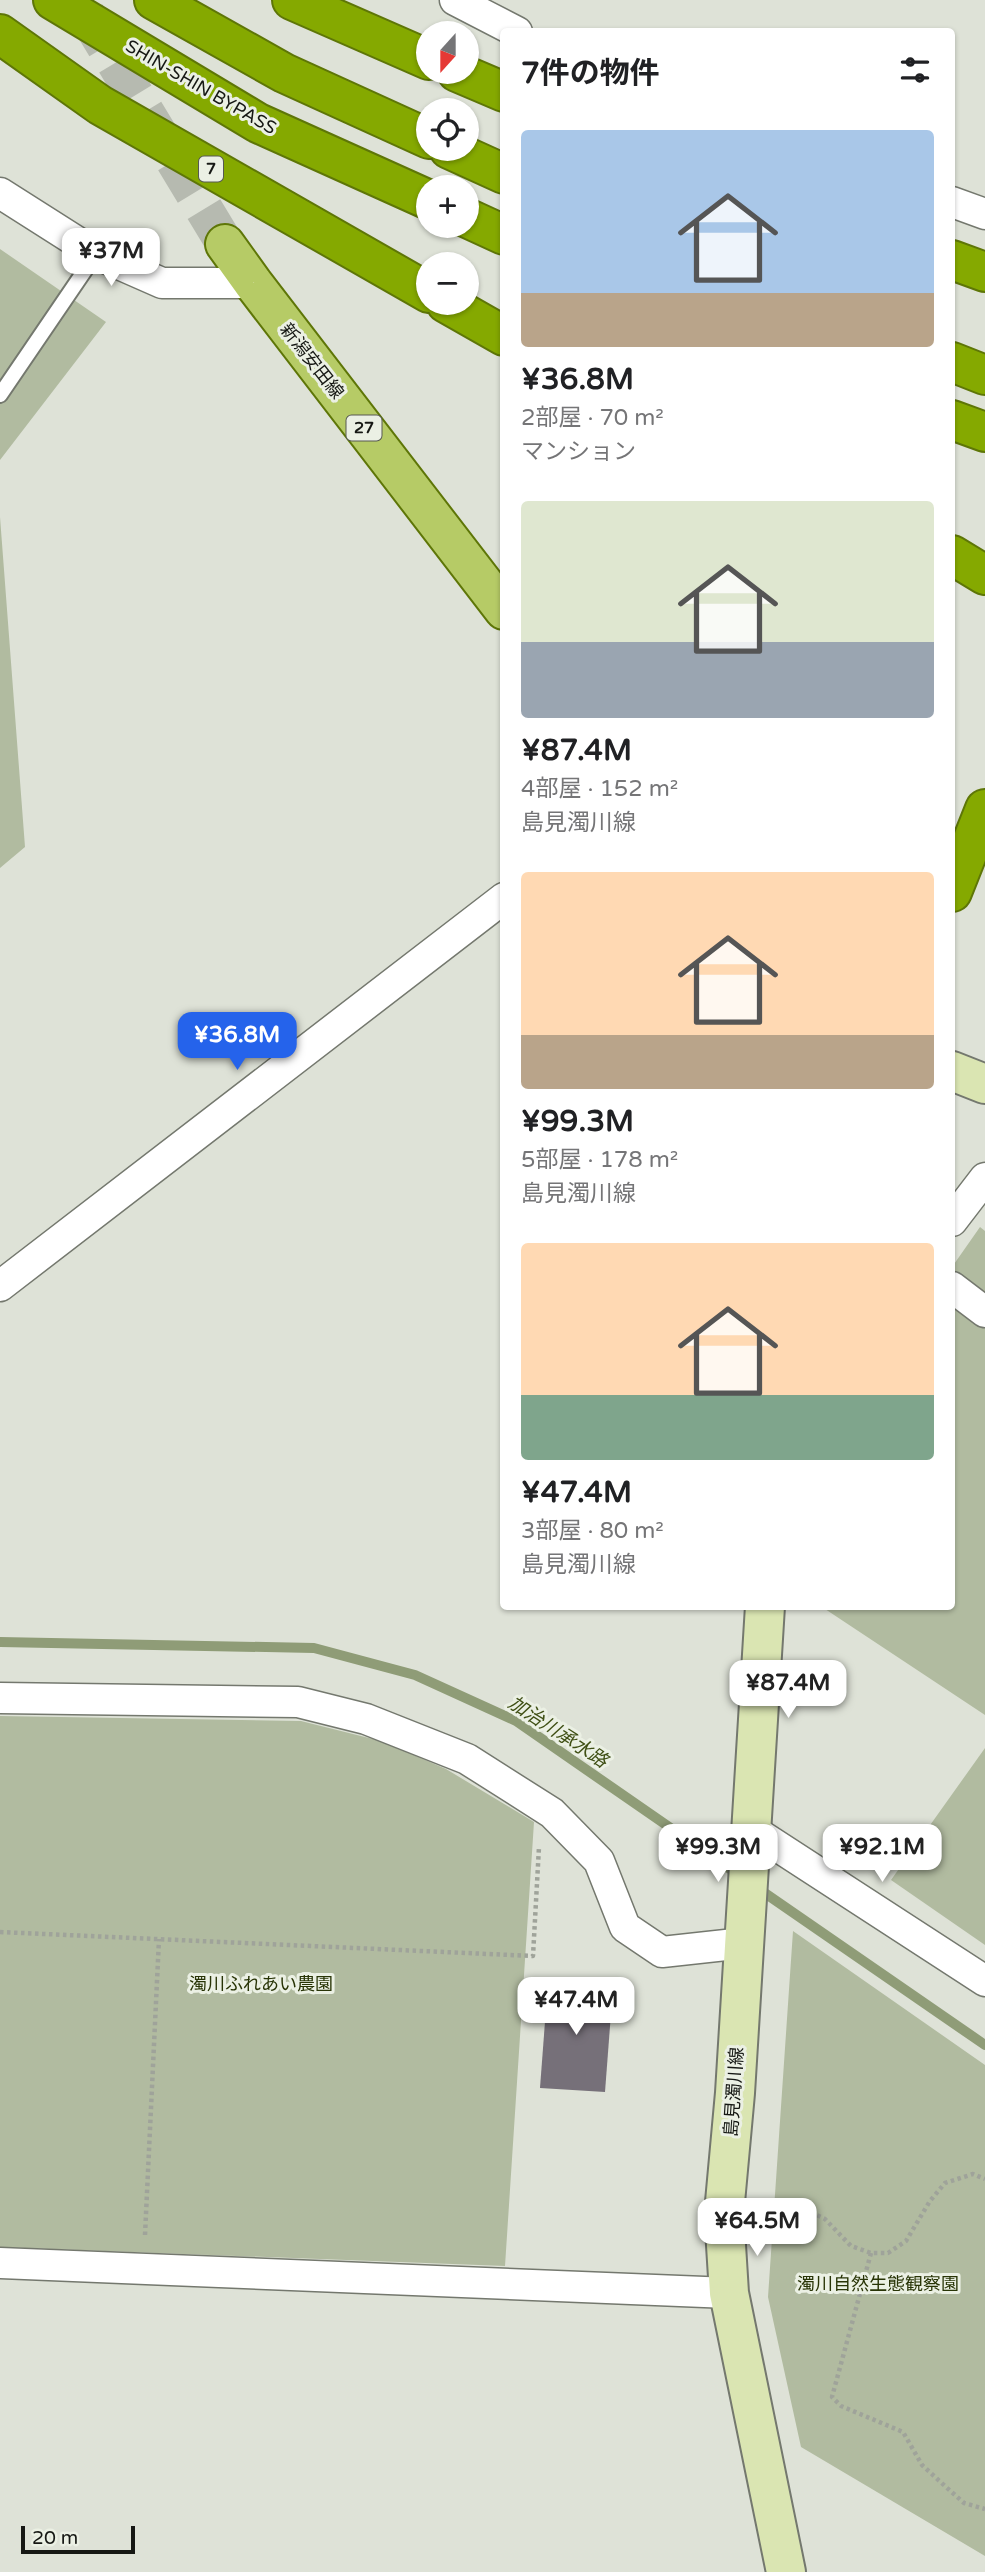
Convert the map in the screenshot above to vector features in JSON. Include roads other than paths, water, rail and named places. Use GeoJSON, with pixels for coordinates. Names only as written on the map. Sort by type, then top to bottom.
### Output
{"type":"FeatureCollection","features":[{"type":"Feature","properties":{"kind":"highway","name":"SHIN-SHIN BYPASS"},"geometry":{"type":"LineString","coordinates":[[53,0],[258,123],[416,195]]}},
{"type":"Feature","properties":{"kind":"highway"},"geometry":{"type":"LineString","coordinates":[[154,0],[284,73],[416,133]]}},
{"type":"Feature","properties":{"kind":"highway"},"geometry":{"type":"LineString","coordinates":[[292,0],[416,54]]}},
{"type":"Feature","properties":{"kind":"highway","name":"7"},"geometry":{"type":"LineString","coordinates":[[0,34],[100,105],[416,286]]}},
{"type":"Feature","properties":{"kind":"highway"},"geometry":{"type":"LineString","coordinates":[[480,82],[500,90]]}},
{"type":"Feature","properties":{"kind":"highway"},"geometry":{"type":"LineString","coordinates":[[475,161],[500,172]]}},
{"type":"Feature","properties":{"kind":"highway"},"geometry":{"type":"LineString","coordinates":[[479,224],[500,233]]}},
{"type":"Feature","properties":{"kind":"highway"},"geometry":{"type":"LineString","coordinates":[[955,261],[985,272]]}},
{"type":"Feature","properties":{"kind":"highway"},"geometry":{"type":"LineString","coordinates":[[468,315],[500,333]]}},
{"type":"Feature","properties":{"kind":"highway"},"geometry":{"type":"LineString","coordinates":[[955,363],[985,375]]}},
{"type":"Feature","properties":{"kind":"highway"},"geometry":{"type":"LineString","coordinates":[[955,421],[985,432]]}},
{"type":"Feature","properties":{"kind":"highway"},"geometry":{"type":"LineString","coordinates":[[955,557],[985,575]]}},
{"type":"Feature","properties":{"kind":"highway"},"geometry":{"type":"LineString","coordinates":[[955,884],[985,809]]}},
{"type":"Feature","properties":{"kind":"main road","name":"新潟安田線"},"geometry":{"type":"LineString","coordinates":[[225,244],[500,605]]}},
{"type":"Feature","properties":{"kind":"main road"},"geometry":{"type":"LineString","coordinates":[[955,1072],[985,1084]]}},
{"type":"Feature","properties":{"kind":"main road","name":"島見濁川線"},"geometry":{"type":"LineString","coordinates":[[765,1610],[744,1943],[723,2213],[729,2292],[786,2572]]}},
{"type":"Feature","properties":{"kind":"street"},"geometry":{"type":"LineString","coordinates":[[455,0],[509,28]]}},
{"type":"Feature","properties":{"kind":"street"},"geometry":{"type":"LineString","coordinates":[[0,193],[96,254],[162,283],[253,284]]}},
{"type":"Feature","properties":{"kind":"street"},"geometry":{"type":"LineString","coordinates":[[955,203],[985,214]]}},
{"type":"Feature","properties":{"kind":"street"},"geometry":{"type":"LineString","coordinates":[[0,1286],[500,901]]}},
{"type":"Feature","properties":{"kind":"street"},"geometry":{"type":"LineString","coordinates":[[955,1217],[985,1178]]}},
{"type":"Feature","properties":{"kind":"street"},"geometry":{"type":"LineString","coordinates":[[955,1289],[985,1312]]}},
{"type":"Feature","properties":{"kind":"street"},"geometry":{"type":"LineString","coordinates":[[0,1698],[298,1702],[366,1719],[467,1759],[552,1813],[599,1861],[625,1927],[662,1952],[744,1943]]}},
{"type":"Feature","properties":{"kind":"street"},"geometry":{"type":"LineString","coordinates":[[751,1829],[985,1981]]}},
{"type":"Feature","properties":{"kind":"street"},"geometry":{"type":"LineString","coordinates":[[0,2263],[729,2292]]}},
{"type":"Feature","properties":{"kind":"lane"},"geometry":{"type":"LineString","coordinates":[[0,395],[96,254]]}},
{"type":"Feature","properties":{"kind":"waterway","name":"加治川承水路"},"geometry":{"type":"LineString","coordinates":[[0,1642],[314,1648],[415,1675],[516,1721],[740,1876]]}},
{"type":"Feature","properties":{"kind":"waterway","name":"加治川承水路"},"geometry":{"type":"LineString","coordinates":[[756,1887],[985,2045]]}},
{"type":"Feature","properties":{"kind":"tunnel"},"geometry":{"type":"LineString","coordinates":[[86,14],[225,244]]}},
{"type":"Feature","properties":{"kind":"park label","name":"濁川ふれあい農園"},"geometry":{"type":"Point","coordinates":[261,1984]}},
{"type":"Feature","properties":{"kind":"park label","name":"濁川自然生態観察園"},"geometry":{"type":"Point","coordinates":[878,2284]}}]}
